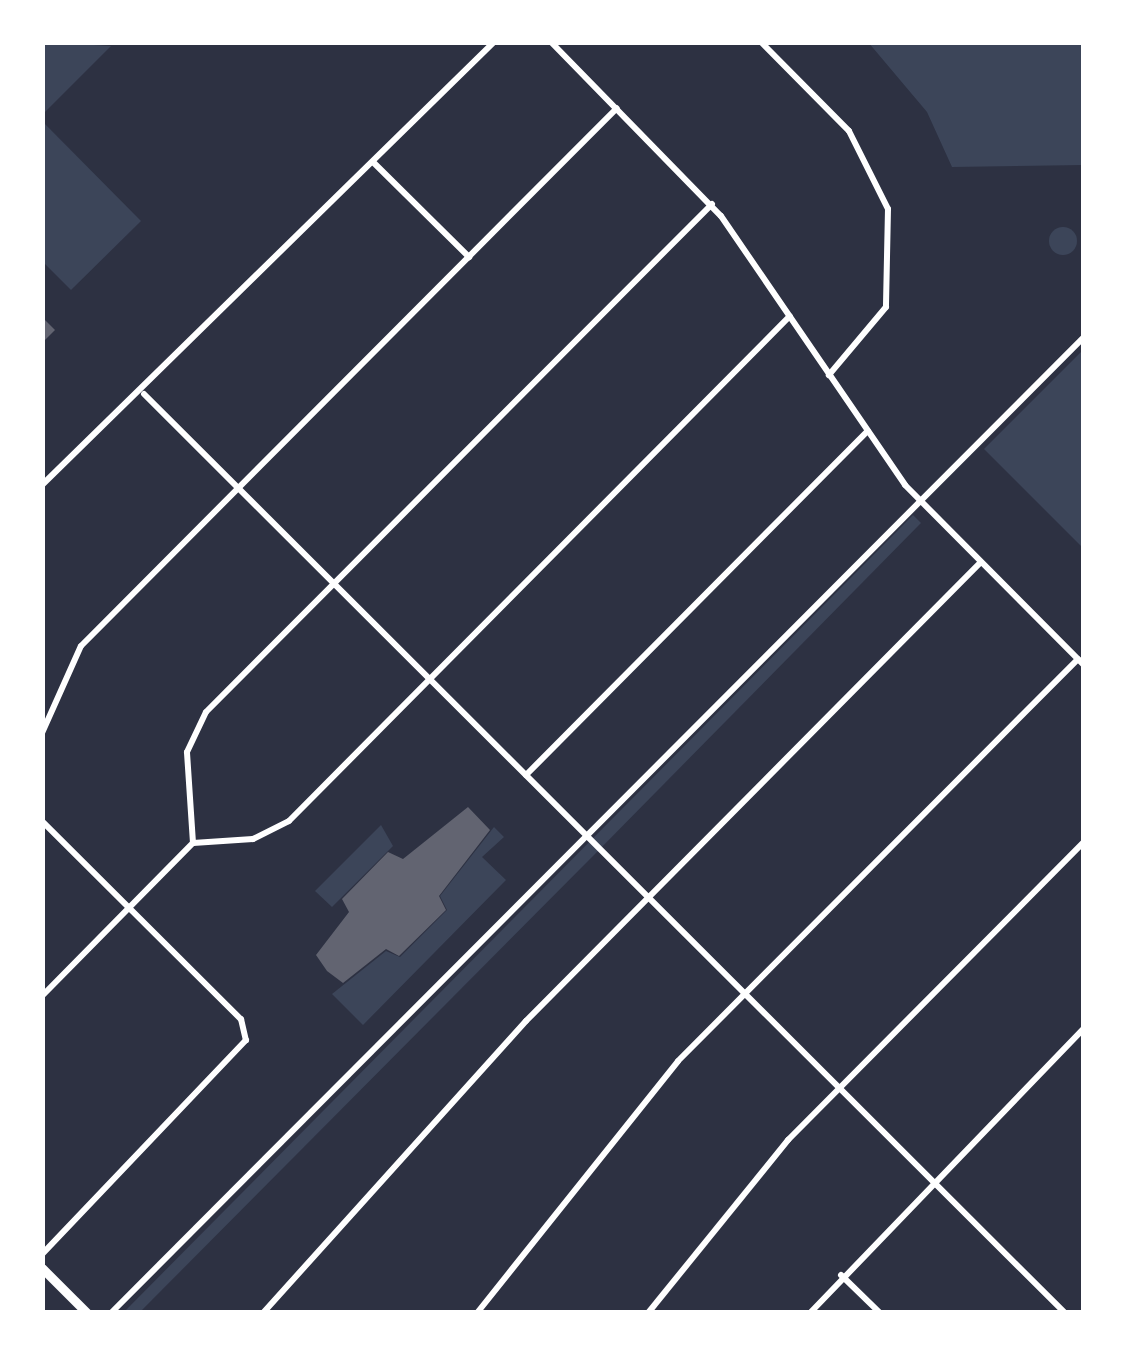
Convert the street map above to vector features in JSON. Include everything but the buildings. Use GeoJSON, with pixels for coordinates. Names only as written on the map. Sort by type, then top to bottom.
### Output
{"type":"FeatureCollection","features":[{"type":"Feature","properties":{"kind":"street"},"geometry":{"type":"LineString","coordinates":[[42,485],[144,394],[494,42]]}},
{"type":"Feature","properties":{"kind":"street"},"geometry":{"type":"LineString","coordinates":[[477,1313],[625,1121],[745,994],[1081,662],[920,501],[712,204],[551,42]]}},
{"type":"Feature","properties":{"kind":"street"},"geometry":{"type":"LineString","coordinates":[[761,42],[849,131],[888,209],[886,307],[830,375]]}},
{"type":"Feature","properties":{"kind":"street"},"geometry":{"type":"LineString","coordinates":[[42,733],[81,646],[617,108]]}},
{"type":"Feature","properties":{"kind":"street"},"geometry":{"type":"LineString","coordinates":[[374,163],[469,257]]}},
{"type":"Feature","properties":{"kind":"street"},"geometry":{"type":"LineString","coordinates":[[193,843],[195,727],[712,204]]}},
{"type":"Feature","properties":{"kind":"street"},"geometry":{"type":"LineString","coordinates":[[42,996],[193,843],[280,827],[790,316]]}},
{"type":"Feature","properties":{"kind":"street"},"geometry":{"type":"LineString","coordinates":[[111,1313],[583,832],[1084,337]]}},
{"type":"Feature","properties":{"kind":"street"},"geometry":{"type":"LineString","coordinates":[[144,394],[1065,1313]]}},
{"type":"Feature","properties":{"kind":"street"},"geometry":{"type":"LineString","coordinates":[[526,775],[868,431]]}},
{"type":"Feature","properties":{"kind":"street"},"geometry":{"type":"LineString","coordinates":[[263,1313],[649,897],[981,562]]}},
{"type":"Feature","properties":{"kind":"street"},"geometry":{"type":"LineString","coordinates":[[42,820],[241,1019],[237,1058],[42,1254]]}},
{"type":"Feature","properties":{"kind":"street"},"geometry":{"type":"LineString","coordinates":[[648,1313],[840,1088],[1084,842]]}},
{"type":"Feature","properties":{"kind":"street"},"geometry":{"type":"LineString","coordinates":[[811,1313],[932,1180],[1084,1028]]}},
{"type":"Feature","properties":{"kind":"street"},"geometry":{"type":"LineString","coordinates":[[42,1268],[87,1313]]}},
{"type":"Feature","properties":{"kind":"street"},"geometry":{"type":"LineString","coordinates":[[841,1275],[880,1313]]}},
{"type":"Feature","properties":{"kind":"shaded area"},"geometry":{"type":"Polygon","coordinates":[[[42,42],[111,46],[42,115],[42,42]]]}},
{"type":"Feature","properties":{"kind":"shaded area"},"geometry":{"type":"Polygon","coordinates":[[[868,42],[1084,42],[1084,165],[952,167],[927,112],[868,42]]]}},
{"type":"Feature","properties":{"kind":"shaded area"},"geometry":{"type":"Polygon","coordinates":[[[42,121],[141,221],[71,290],[42,261],[42,121]]]}},
{"type":"Feature","properties":{"kind":"shaded area"},"geometry":{"type":"Polygon","coordinates":[[[1063,227],[1073,231],[1077,241],[1073,251],[1063,255],[1053,251],[1049,241],[1053,231],[1063,227]]]}},
{"type":"Feature","properties":{"kind":"shaded area"},"geometry":{"type":"Polygon","coordinates":[[[1084,349],[1084,549],[984,449],[1084,349]]]}},
{"type":"Feature","properties":{"kind":"shaded area"},"geometry":{"type":"Polygon","coordinates":[[[913,515],[921,523],[594,855],[139,1313],[123,1313],[913,515]]]}},
{"type":"Feature","properties":{"kind":"shaded area"},"geometry":{"type":"Polygon","coordinates":[[[381,825],[393,846],[332,907],[315,891],[381,825]]]}},
{"type":"Feature","properties":{"kind":"shaded area"},"geometry":{"type":"Polygon","coordinates":[[[494,827],[504,837],[482,857],[506,880],[363,1025],[332,994],[386,951],[400,957],[447,910],[440,896],[494,827]]]}}]}
